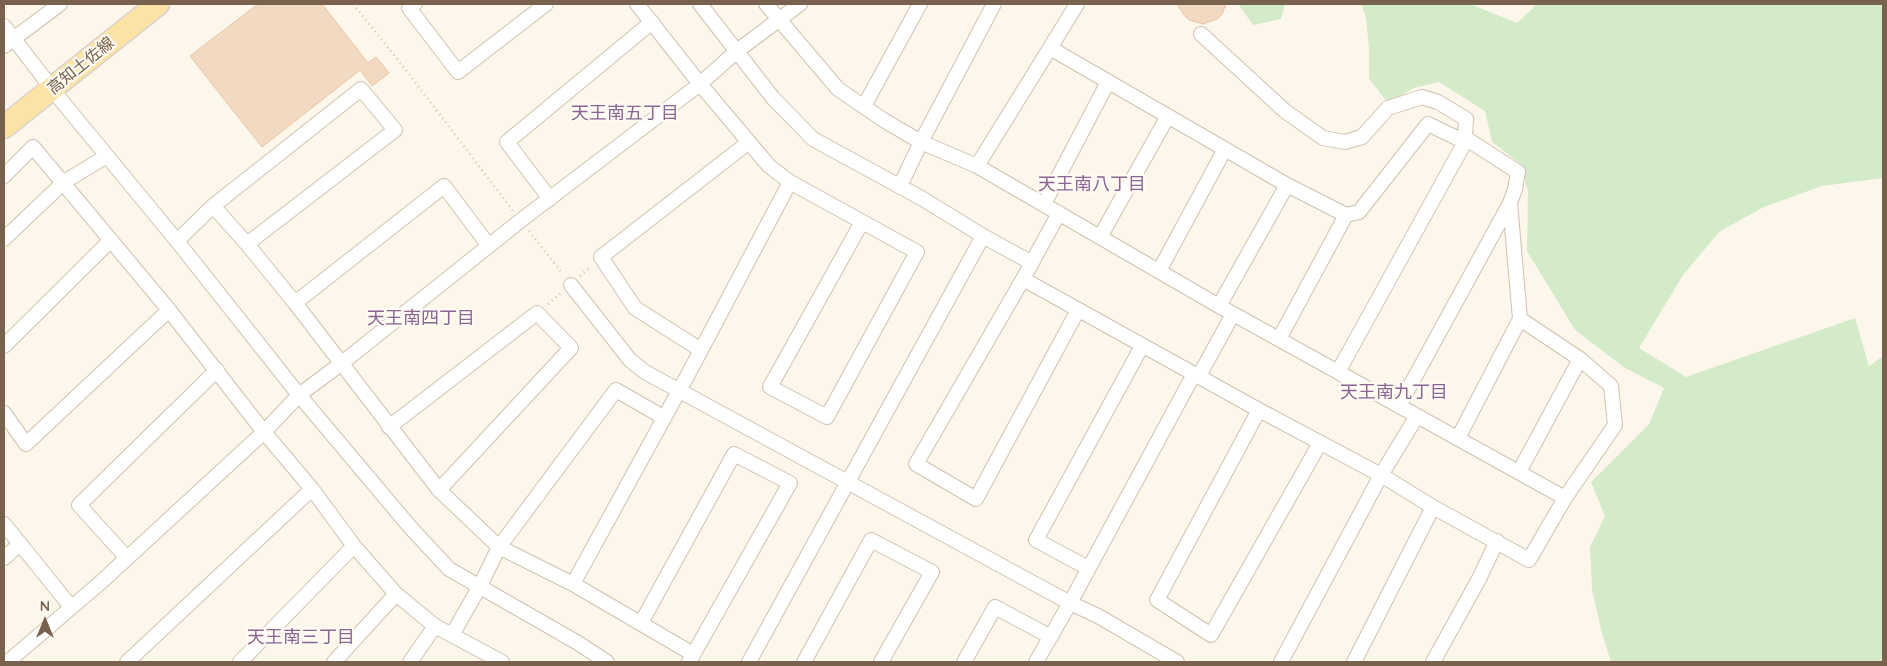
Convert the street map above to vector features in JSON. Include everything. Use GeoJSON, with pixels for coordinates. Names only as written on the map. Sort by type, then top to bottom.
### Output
{"type":"FeatureCollection","features":[{"type":"Feature","properties":{"kind":"main road","name":"高知土佐線"},"geometry":{"type":"LineString","coordinates":[[4,127],[158,4]]}},
{"type":"Feature","properties":{"kind":"street"},"geometry":{"type":"LineString","coordinates":[[8,43],[60,4]]}},
{"type":"Feature","properties":{"kind":"street"},"geometry":{"type":"LineString","coordinates":[[414,4],[409,8],[458,72],[546,4]]}},
{"type":"Feature","properties":{"kind":"street"},"geometry":{"type":"LineString","coordinates":[[637,4],[700,84],[769,166],[790,182],[917,252],[828,417],[770,387],[862,222]]}},
{"type":"Feature","properties":{"kind":"street"},"geometry":{"type":"LineString","coordinates":[[700,4],[772,98],[813,139],[900,186],[983,236],[1032,262]]}},
{"type":"Feature","properties":{"kind":"street"},"geometry":{"type":"LineString","coordinates":[[766,4],[838,90],[921,142],[977,166],[1233,314],[1566,498]]}},
{"type":"Feature","properties":{"kind":"street"},"geometry":{"type":"LineString","coordinates":[[10,660],[127,558],[264,432],[299,395],[520,221],[700,84],[737,51],[800,4]]}},
{"type":"Feature","properties":{"kind":"street"},"geometry":{"type":"LineString","coordinates":[[864,106],[920,4]]}},
{"type":"Feature","properties":{"kind":"street"},"geometry":{"type":"LineString","coordinates":[[900,186],[921,142],[994,4]]}},
{"type":"Feature","properties":{"kind":"street"},"geometry":{"type":"LineString","coordinates":[[977,166],[1076,4]]}},
{"type":"Feature","properties":{"kind":"street"},"geometry":{"type":"LineString","coordinates":[[550,199],[507,142],[652,22]]}},
{"type":"Feature","properties":{"kind":"street"},"geometry":{"type":"LineString","coordinates":[[4,26],[8,43],[52,89],[177,240],[299,395],[410,527],[436,555],[450,569],[578,643],[607,662]]}},
{"type":"Feature","properties":{"kind":"street"},"geometry":{"type":"LineString","coordinates":[[1201,34],[1285,110],[1323,138],[1345,142],[1362,138],[1388,108],[1422,97],[1438,102],[1466,119],[1465,140],[1338,372]]}},
{"type":"Feature","properties":{"kind":"street"},"geometry":{"type":"LineString","coordinates":[[1050,48],[1287,184],[1346,215],[1359,212],[1428,124],[1465,140],[1518,172],[1510,203],[1399,406]]}},
{"type":"Feature","properties":{"kind":"street"},"geometry":{"type":"LineString","coordinates":[[1044,204],[1108,82]]}},
{"type":"Feature","properties":{"kind":"street"},"geometry":{"type":"LineString","coordinates":[[177,240],[214,206],[361,89],[395,130],[247,244]]}},
{"type":"Feature","properties":{"kind":"street"},"geometry":{"type":"LineString","coordinates":[[1100,236],[1168,116]]}},
{"type":"Feature","properties":{"kind":"street"},"geometry":{"type":"LineString","coordinates":[[701,350],[635,308],[601,257],[749,142]]}},
{"type":"Feature","properties":{"kind":"street"},"geometry":{"type":"LineString","coordinates":[[4,176],[33,147],[169,310],[264,432],[312,489],[354,546],[396,594],[435,626],[500,662]]}},
{"type":"Feature","properties":{"kind":"street"},"geometry":{"type":"LineString","coordinates":[[1159,271],[1225,149]]}},
{"type":"Feature","properties":{"kind":"street"},"geometry":{"type":"LineString","coordinates":[[4,239],[64,182],[106,156]]}},
{"type":"Feature","properties":{"kind":"street"},"geometry":{"type":"LineString","coordinates":[[573,584],[790,182]]}},
{"type":"Feature","properties":{"kind":"street"},"geometry":{"type":"LineString","coordinates":[[1219,306],[1287,184]]}},
{"type":"Feature","properties":{"kind":"street"},"geometry":{"type":"LineString","coordinates":[[295,303],[444,186],[490,246]]}},
{"type":"Feature","properties":{"kind":"street"},"geometry":{"type":"LineString","coordinates":[[1458,438],[1520,319],[1510,203]]}},
{"type":"Feature","properties":{"kind":"street"},"geometry":{"type":"LineString","coordinates":[[214,206],[295,303],[439,490],[500,547],[573,584],[640,623],[691,658],[790,483],[734,454],[640,623]]}},
{"type":"Feature","properties":{"kind":"street"},"geometry":{"type":"LineString","coordinates":[[1059,213],[916,464],[976,499],[1078,310]]}},
{"type":"Feature","properties":{"kind":"street"},"geometry":{"type":"LineString","coordinates":[[1279,339],[1346,215]]}},
{"type":"Feature","properties":{"kind":"street"},"geometry":{"type":"LineString","coordinates":[[749,662],[983,236]]}},
{"type":"Feature","properties":{"kind":"street"},"geometry":{"type":"LineString","coordinates":[[4,346],[111,240]]}},
{"type":"Feature","properties":{"kind":"street"},"geometry":{"type":"LineString","coordinates":[[1023,279],[1382,476],[1529,560],[1566,498],[1614,425],[1611,386],[1580,359],[1520,319]]}},
{"type":"Feature","properties":{"kind":"street"},"geometry":{"type":"LineString","coordinates":[[571,285],[630,360],[645,372],[1070,603],[1098,616],[1177,662]]}},
{"type":"Feature","properties":{"kind":"street"},"geometry":{"type":"LineString","coordinates":[[4,413],[26,444],[169,310]]}},
{"type":"Feature","properties":{"kind":"street"},"geometry":{"type":"LineString","coordinates":[[389,427],[537,313],[572,348],[439,490]]}},
{"type":"Feature","properties":{"kind":"street"},"geometry":{"type":"LineString","coordinates":[[1036,662],[1196,375],[1233,314]]}},
{"type":"Feature","properties":{"kind":"street"},"geometry":{"type":"LineString","coordinates":[[1088,568],[1036,540],[1142,346]]}},
{"type":"Feature","properties":{"kind":"street"},"geometry":{"type":"LineString","coordinates":[[1519,472],[1580,359]]}},
{"type":"Feature","properties":{"kind":"street"},"geometry":{"type":"LineString","coordinates":[[127,558],[79,505],[217,370]]}},
{"type":"Feature","properties":{"kind":"street"},"geometry":{"type":"LineString","coordinates":[[452,634],[500,547],[616,390],[664,417]]}},
{"type":"Feature","properties":{"kind":"street"},"geometry":{"type":"LineString","coordinates":[[1259,410],[1157,600],[1211,635],[1320,443]]}},
{"type":"Feature","properties":{"kind":"street"},"geometry":{"type":"LineString","coordinates":[[1281,662],[1382,476],[1417,416]]}},
{"type":"Feature","properties":{"kind":"street"},"geometry":{"type":"LineString","coordinates":[[128,662],[312,489]]}},
{"type":"Feature","properties":{"kind":"street"},"geometry":{"type":"LineString","coordinates":[[1354,662],[1434,507]]}},
{"type":"Feature","properties":{"kind":"street"},"geometry":{"type":"LineString","coordinates":[[4,524],[71,607]]}},
{"type":"Feature","properties":{"kind":"street"},"geometry":{"type":"LineString","coordinates":[[804,662],[871,540],[932,572],[881,662]]}},
{"type":"Feature","properties":{"kind":"street"},"geometry":{"type":"LineString","coordinates":[[1434,662],[1479,580],[1497,541]]}},
{"type":"Feature","properties":{"kind":"street"},"geometry":{"type":"LineString","coordinates":[[4,558],[20,544]]}},
{"type":"Feature","properties":{"kind":"street"},"geometry":{"type":"LineString","coordinates":[[240,662],[354,546]]}},
{"type":"Feature","properties":{"kind":"street"},"geometry":{"type":"LineString","coordinates":[[334,662],[396,594]]}},
{"type":"Feature","properties":{"kind":"street"},"geometry":{"type":"LineString","coordinates":[[964,662],[995,607],[1051,637]]}},
{"type":"Feature","properties":{"kind":"street"},"geometry":{"type":"LineString","coordinates":[[410,662],[435,626]]}},
{"type":"Feature","properties":{"kind":"path"},"geometry":{"type":"LineString","coordinates":[[354,4],[571,285]]}},
{"type":"Feature","properties":{"kind":"green space"},"geometry":{"type":"Polygon","coordinates":[[[1238,4],[1285,4],[1281,19],[1253,25],[1238,4]]]}},
{"type":"Feature","properties":{"kind":"green space"},"geometry":{"type":"Polygon","coordinates":[[[1361,4],[1470,4],[1517,23],[1535,4],[1883,4],[1883,178],[1822,186],[1764,207],[1719,232],[1683,275],[1639,348],[1686,377],[1855,318],[1869,366],[1883,356],[1883,662],[1611,662],[1592,590],[1590,547],[1605,516],[1591,482],[1649,424],[1664,388],[1625,368],[1575,330],[1527,251],[1528,192],[1521,164],[1492,142],[1485,111],[1439,82],[1414,88],[1388,103],[1369,79],[1366,18],[1361,4]]]}},
{"type":"Feature","properties":{"kind":"building"},"geometry":{"type":"Polygon","coordinates":[[[258,4],[322,4],[368,63],[376,57],[389,73],[372,86],[360,70],[262,147],[190,56],[258,4]]]}},
{"type":"Feature","properties":{"kind":"building"},"geometry":{"type":"Polygon","coordinates":[[[1177,4],[1226,4],[1222,14],[1217,19],[1203,24],[1189,20],[1177,4]]]}},
{"type":"Feature","properties":{"kind":"district","name":"天王南五丁目"},"geometry":{"type":"Point","coordinates":[625,114]}},
{"type":"Feature","properties":{"kind":"district","name":"天王南八丁目"},"geometry":{"type":"Point","coordinates":[1092,185]}},
{"type":"Feature","properties":{"kind":"district","name":"天王南四丁目"},"geometry":{"type":"Point","coordinates":[421,319]}},
{"type":"Feature","properties":{"kind":"district","name":"天王南九丁目"},"geometry":{"type":"Point","coordinates":[1394,393]}},
{"type":"Feature","properties":{"kind":"district","name":"天王南三丁目"},"geometry":{"type":"Point","coordinates":[301,638]}}]}
